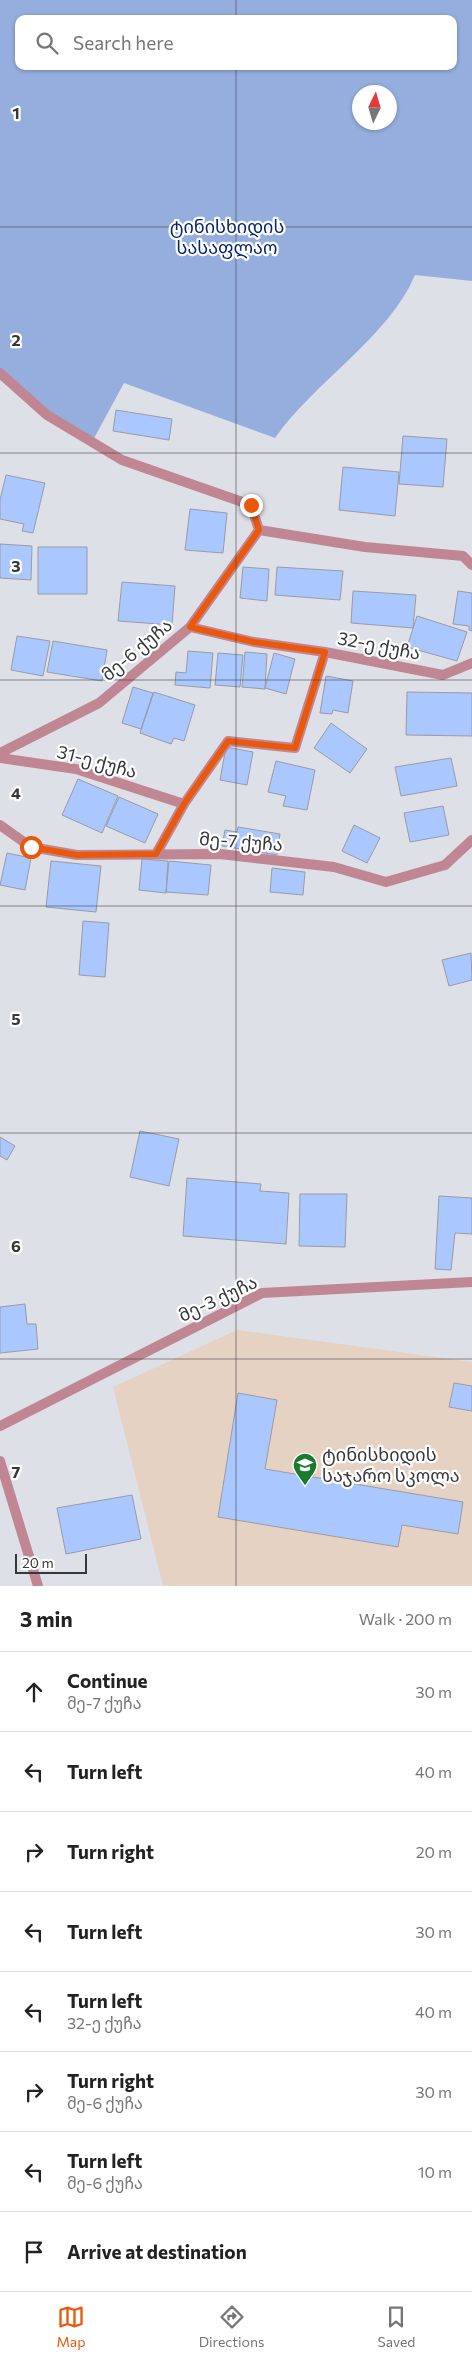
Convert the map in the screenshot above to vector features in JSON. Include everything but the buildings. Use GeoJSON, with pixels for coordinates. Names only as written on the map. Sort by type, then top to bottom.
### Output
{"type":"FeatureCollection","features":[{"type":"Feature","properties":{"kind":"street"},"geometry":{"type":"LineString","coordinates":[[0,373],[47,415],[122,460],[251,505],[259,530],[365,547],[463,556],[472,565]]}},
{"type":"Feature","properties":{"kind":"street","name":"მე-6 ქუჩა"},"geometry":{"type":"LineString","coordinates":[[0,753],[99,703],[190,627],[259,530]]}},
{"type":"Feature","properties":{"kind":"street","name":"32-ე ქუჩა"},"geometry":{"type":"LineString","coordinates":[[190,627],[254,642],[325,652],[443,674],[472,663]]}},
{"type":"Feature","properties":{"kind":"street"},"geometry":{"type":"LineString","coordinates":[[156,854],[184,804],[228,741],[295,748],[325,652]]}},
{"type":"Feature","properties":{"kind":"street","name":"31-ე ქუჩა"},"geometry":{"type":"LineString","coordinates":[[0,758],[76,769],[184,804]]}},
{"type":"Feature","properties":{"kind":"street","name":"მე-7 ქუჩა"},"geometry":{"type":"LineString","coordinates":[[0,825],[31,847],[77,855],[220,854],[334,867],[386,882],[445,865],[472,840]]}},
{"type":"Feature","properties":{"kind":"street","name":"მე-3 ქუჩა"},"geometry":{"type":"LineString","coordinates":[[0,1426],[262,1293],[472,1282]]}},
{"type":"Feature","properties":{"kind":"street"},"geometry":{"type":"LineString","coordinates":[[0,1461],[38,1586]]}},
{"type":"Feature","properties":{"kind":"shaded area","name":"ტინისხიდის საჯარო სკოლა"},"geometry":{"type":"Polygon","coordinates":[[[237,1330],[472,1362],[472,1586],[163,1586],[113,1387],[237,1330]]]}},
{"type":"Feature","properties":{"kind":"green space","name":"ტინისხიდის სასაფლაო"},"geometry":{"type":"Polygon","coordinates":[[[0,0],[472,0],[472,281],[415,275],[403,298],[388,319],[291,417],[275,438],[124,383],[92,442],[47,415],[0,373],[0,0]]]}},
{"type":"Feature","properties":{"kind":"place","name":"ტინისხიდის საჯარო სკოლა"},"geometry":{"type":"Point","coordinates":[305,1486]}},
{"type":"Feature","properties":{"kind":"route"},"geometry":{"type":"LineString","coordinates":[[31,847],[77,855],[132,856],[156,854],[184,804],[228,741],[295,748],[325,652],[254,642],[190,627],[259,530],[251,505]]}}]}
